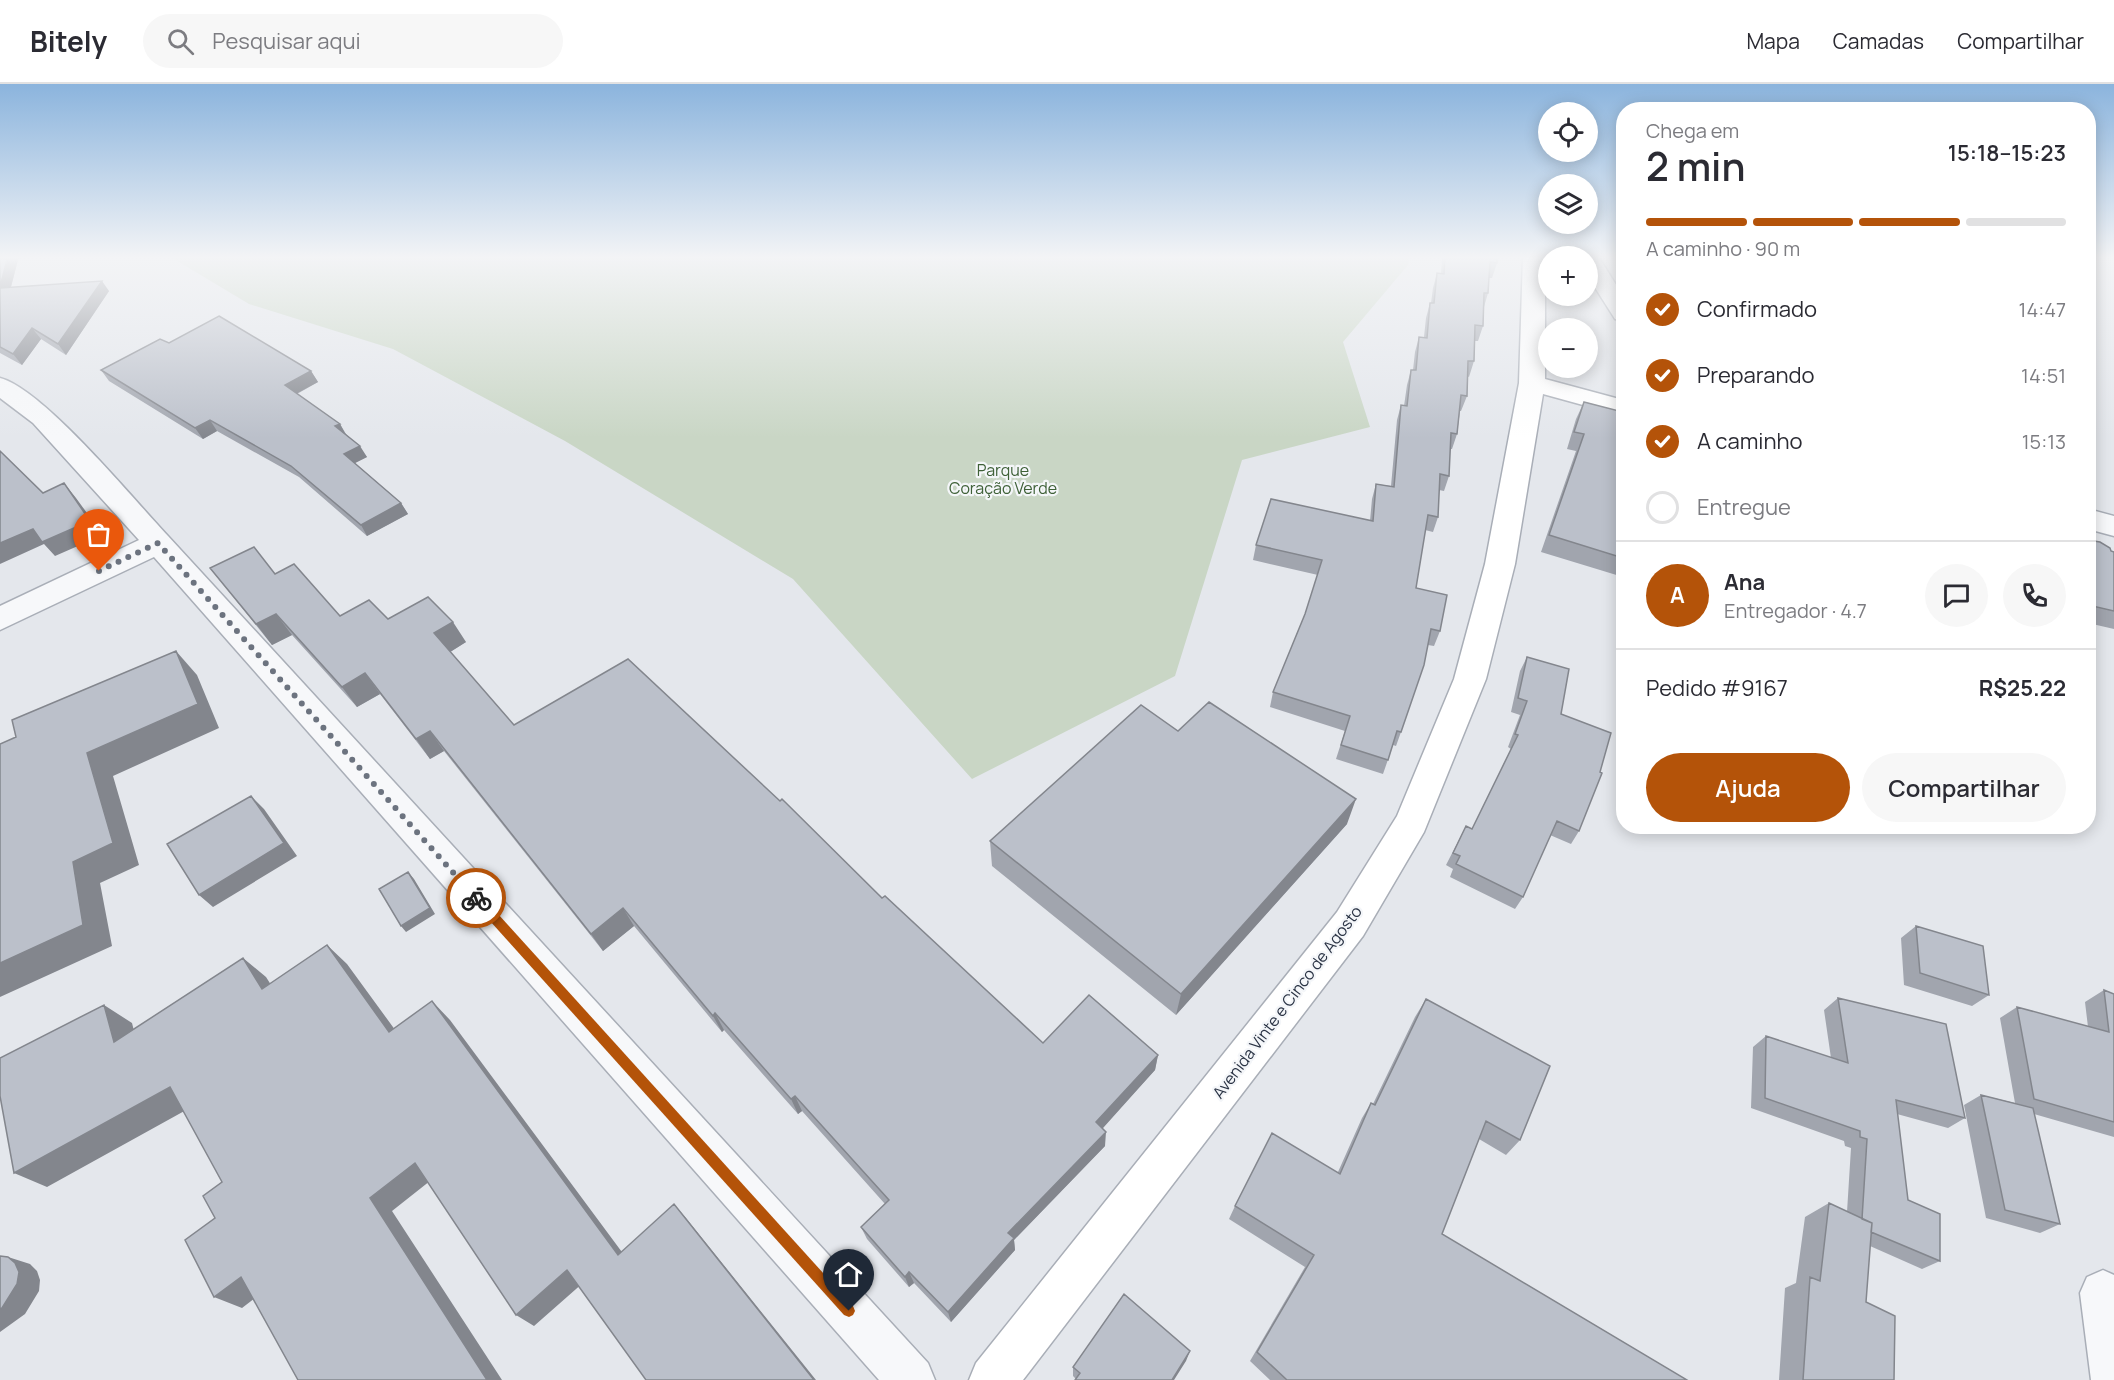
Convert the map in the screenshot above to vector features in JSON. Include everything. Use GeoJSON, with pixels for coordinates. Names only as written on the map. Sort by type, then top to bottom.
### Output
{"type":"FeatureCollection","features":[{"type":"Feature","properties":{"kind":"main road","name":"Avenida Vinte e Cinco de Agosto"},"geometry":{"type":"LineString","coordinates":[[993,1380],[1350,924],[1412,822],[1470,679],[1500,564],[1532,383],[1533,316]]}},
{"type":"Feature","properties":{"kind":"main road"},"geometry":{"type":"LineString","coordinates":[[1532,383],[1616,406]]}},
{"type":"Feature","properties":{"kind":"street"},"geometry":{"type":"LineString","coordinates":[[0,386],[42,417],[158,543],[911,1380]]}},
{"type":"Feature","properties":{"kind":"street"},"geometry":{"type":"LineString","coordinates":[[2096,521],[2114,526]]}},
{"type":"Feature","properties":{"kind":"street"},"geometry":{"type":"LineString","coordinates":[[0,619],[158,543]]}},
{"type":"Feature","properties":{"kind":"street"},"geometry":{"type":"LineString","coordinates":[[2103,1293],[2114,1377]]}},
{"type":"Feature","properties":{"kind":"green space","name":"Parque Coração Verde"},"geometry":{"type":"Polygon","coordinates":[[[289,316],[1365,316],[1343,342],[1370,427],[1242,460],[1175,676],[972,779],[793,579],[565,441],[393,349],[289,316]]]}},
{"type":"Feature","properties":{"kind":"building"},"geometry":{"type":"Polygon","coordinates":[[[0,316],[77,316],[58,344],[32,328],[13,354],[0,347],[0,316]]]}},
{"type":"Feature","properties":{"kind":"building"},"geometry":{"type":"Polygon","coordinates":[[[220,316],[311,371],[285,385],[340,424],[335,426],[360,446],[344,454],[401,503],[361,525],[291,466],[210,420],[195,428],[101,370],[160,339],[169,343],[220,316]]]}},
{"type":"Feature","properties":{"kind":"building"},"geometry":{"type":"Polygon","coordinates":[[[1429,316],[1483,316],[1483,326],[1475,325],[1474,361],[1468,361],[1467,396],[1461,395],[1457,434],[1451,433],[1449,476],[1440,474],[1438,517],[1428,515],[1416,588],[1447,595],[1440,631],[1431,629],[1424,665],[1401,732],[1397,731],[1388,760],[1341,745],[1350,716],[1273,692],[1305,614],[1322,560],[1256,545],[1271,499],[1373,521],[1376,484],[1394,487],[1401,405],[1407,406],[1411,370],[1416,370],[1419,337],[1427,338],[1429,316]]]}},
{"type":"Feature","properties":{"kind":"building"},"geometry":{"type":"Polygon","coordinates":[[[1584,402],[1616,410],[1616,556],[1549,535],[1584,434],[1574,432],[1584,402]]]}},
{"type":"Feature","properties":{"kind":"building"},"geometry":{"type":"Polygon","coordinates":[[[0,451],[43,493],[64,483],[90,521],[42,542],[33,529],[0,543],[0,451]]]}},
{"type":"Feature","properties":{"kind":"building"},"geometry":{"type":"Polygon","coordinates":[[[2096,541],[2114,552],[2114,611],[2096,607],[2096,541]]]}},
{"type":"Feature","properties":{"kind":"building"},"geometry":{"type":"Polygon","coordinates":[[[254,547],[275,574],[294,564],[340,616],[369,600],[388,619],[428,597],[453,622],[434,633],[514,725],[628,659],[780,801],[782,799],[882,898],[885,896],[1043,1043],[1089,995],[1158,1055],[1096,1122],[1106,1132],[1008,1233],[1014,1238],[948,1312],[909,1272],[905,1277],[861,1227],[889,1200],[795,1096],[791,1099],[715,1013],[713,1016],[623,908],[591,934],[430,731],[416,739],[365,673],[342,687],[276,614],[256,624],[210,568],[254,547]]]}},
{"type":"Feature","properties":{"kind":"building"},"geometry":{"type":"Polygon","coordinates":[[[176,651],[198,704],[87,753],[113,843],[73,862],[83,925],[0,963],[0,744],[16,737],[12,720],[176,651]]]}},
{"type":"Feature","properties":{"kind":"building"},"geometry":{"type":"Polygon","coordinates":[[[1527,657],[1569,669],[1561,714],[1611,733],[1600,772],[1602,773],[1579,831],[1557,821],[1523,897],[1456,864],[1460,856],[1453,853],[1466,826],[1472,829],[1518,735],[1515,734],[1527,701],[1518,698],[1527,657]]]}},
{"type":"Feature","properties":{"kind":"building"},"geometry":{"type":"Polygon","coordinates":[[[1209,702],[1356,799],[1181,994],[990,841],[1141,705],[1178,731],[1209,702]]]}},
{"type":"Feature","properties":{"kind":"building"},"geometry":{"type":"Polygon","coordinates":[[[251,796],[284,843],[199,895],[167,844],[251,796]]]}},
{"type":"Feature","properties":{"kind":"building"},"geometry":{"type":"Polygon","coordinates":[[[408,872],[430,908],[401,926],[379,889],[408,872]]]}},
{"type":"Feature","properties":{"kind":"building"},"geometry":{"type":"Polygon","coordinates":[[[1916,926],[1983,946],[1989,995],[1920,973],[1916,926]]]}},
{"type":"Feature","properties":{"kind":"building"},"geometry":{"type":"Polygon","coordinates":[[[327,945],[389,1032],[432,1001],[618,1255],[674,1204],[814,1380],[646,1380],[567,1270],[516,1315],[415,1163],[370,1198],[487,1380],[298,1380],[241,1277],[214,1297],[185,1240],[215,1218],[203,1196],[222,1182],[170,1087],[14,1173],[0,1096],[0,1058],[104,1005],[114,1042],[243,958],[262,989],[327,945]]]}},
{"type":"Feature","properties":{"kind":"building"},"geometry":{"type":"Polygon","coordinates":[[[2104,990],[2114,994],[2114,1122],[2034,1099],[2017,1007],[2109,1032],[2104,990]]]}},
{"type":"Feature","properties":{"kind":"building"},"geometry":{"type":"Polygon","coordinates":[[[1838,998],[1946,1024],[1965,1118],[1896,1100],[1908,1200],[1940,1214],[1940,1261],[1871,1232],[1872,1223],[1862,1219],[1867,1139],[1860,1137],[1860,1131],[1765,1098],[1766,1036],[1848,1063],[1838,998]]]}},
{"type":"Feature","properties":{"kind":"building"},"geometry":{"type":"Polygon","coordinates":[[[1426,999],[1550,1066],[1520,1140],[1486,1121],[1442,1234],[1687,1380],[1287,1380],[1257,1352],[1314,1255],[1235,1206],[1272,1133],[1340,1174],[1371,1103],[1375,1105],[1426,999]]]}},
{"type":"Feature","properties":{"kind":"building"},"geometry":{"type":"Polygon","coordinates":[[[1981,1095],[2033,1108],[2060,1224],[2005,1210],[1981,1095]]]}},
{"type":"Feature","properties":{"kind":"building"},"geometry":{"type":"Polygon","coordinates":[[[1829,1203],[1872,1223],[1866,1302],[1895,1316],[1894,1380],[1803,1380],[1810,1277],[1820,1281],[1829,1203]]]}},
{"type":"Feature","properties":{"kind":"building"},"geometry":{"type":"Polygon","coordinates":[[[0,1256],[8,1257],[15,1263],[19,1272],[17,1284],[0,1309],[0,1256]]]}},
{"type":"Feature","properties":{"kind":"building"},"geometry":{"type":"Polygon","coordinates":[[[1124,1294],[1190,1351],[1172,1380],[1075,1380],[1080,1373],[1073,1367],[1124,1294]]]}},
{"type":"Feature","properties":{"kind":"way so far"},"geometry":{"type":"LineString","coordinates":[[99,571],[158,543],[476,898]]}},
{"type":"Feature","properties":{"kind":"route"},"geometry":{"type":"LineString","coordinates":[[476,898],[849,1311]]}}]}
